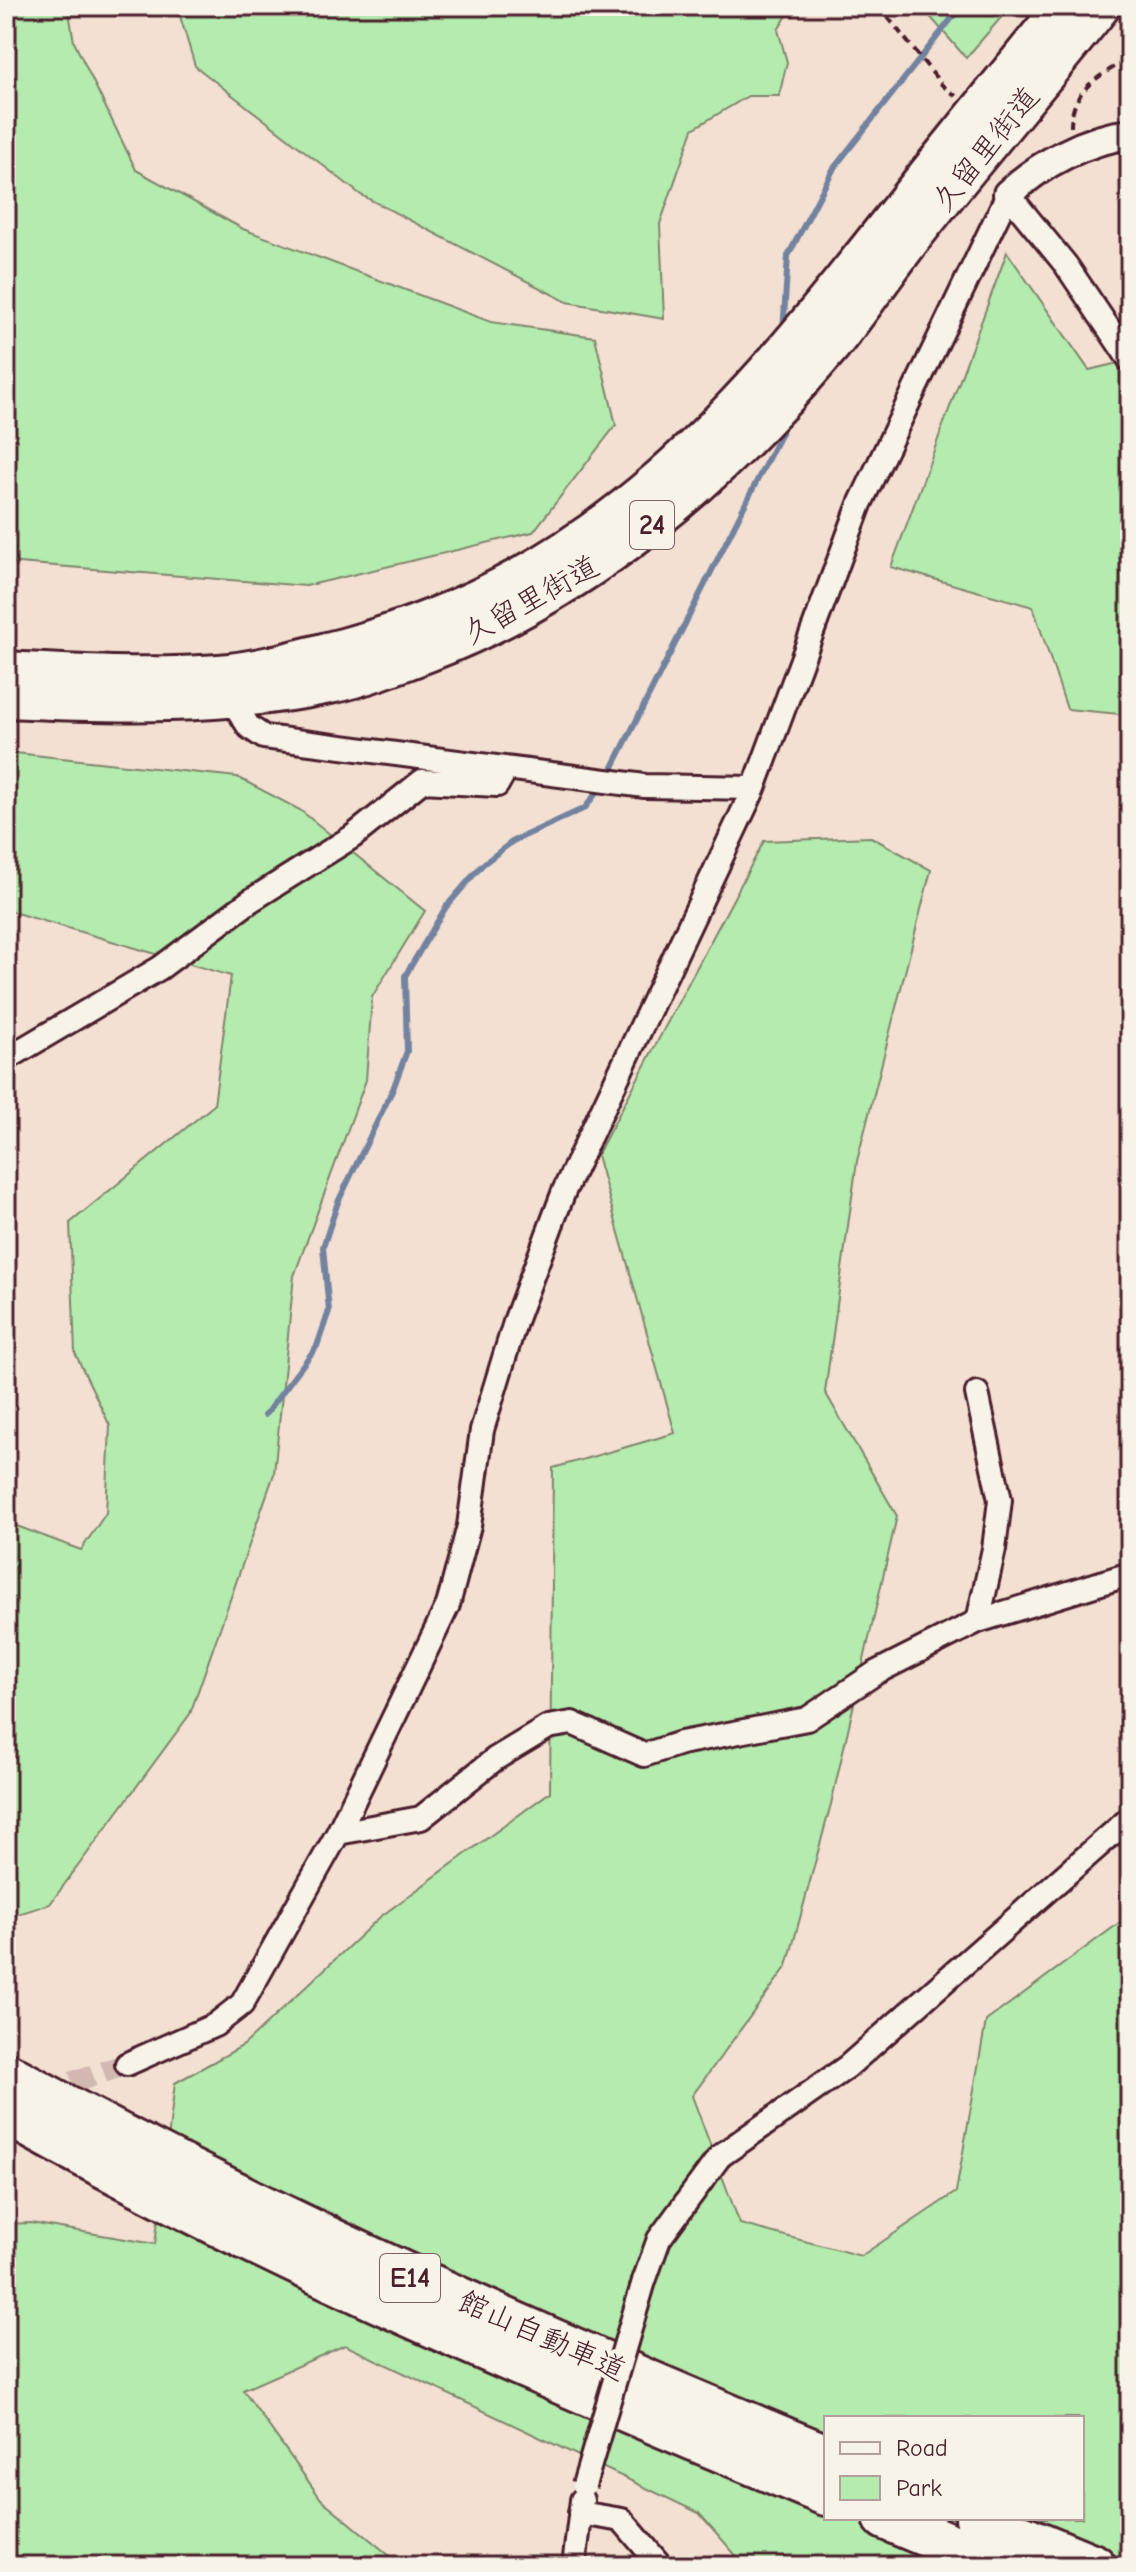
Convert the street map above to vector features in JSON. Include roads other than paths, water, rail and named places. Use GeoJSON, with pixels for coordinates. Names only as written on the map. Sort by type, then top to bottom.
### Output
{"type":"FeatureCollection","features":[{"type":"Feature","properties":{"kind":"highway","name":"館山自動車道"},"geometry":{"type":"LineString","coordinates":[[6,2074],[121,2137],[437,2290],[594,2360],[824,2455]]}},
{"type":"Feature","properties":{"kind":"highway","name":"館山自動車道"},"geometry":{"type":"LineString","coordinates":[[6,2113],[107,2169],[422,2321],[580,2392],[824,2493]]}},
{"type":"Feature","properties":{"kind":"highway"},"geometry":{"type":"LineString","coordinates":[[890,2520],[1001,2566]]}},
{"type":"Feature","properties":{"kind":"highway"},"geometry":{"type":"LineString","coordinates":[[982,2520],[1094,2566]]}},
{"type":"Feature","properties":{"kind":"main road","name":"久留里街道"},"geometry":{"type":"LineString","coordinates":[[6,670],[98,675],[221,673],[389,634],[530,573],[600,528],[661,478],[733,411],[813,321],[1063,6]]}},
{"type":"Feature","properties":{"kind":"main road","name":"久留里街道"},"geometry":{"type":"LineString","coordinates":[[6,699],[108,703],[231,699],[332,685],[471,636],[547,597],[619,551],[678,505],[732,453],[831,347],[921,227],[1102,6]]}},
{"type":"Feature","properties":{"kind":"street"},"geometry":{"type":"LineString","coordinates":[[127,2064],[215,2025],[242,2004],[338,1833],[448,1605],[469,1526],[482,1430],[516,1319],[564,1191],[754,788],[860,504],[1008,194],[1033,171],[1071,152],[1130,134]]}},
{"type":"Feature","properties":{"kind":"street"},"geometry":{"type":"LineString","coordinates":[[1008,194],[1066,265],[1130,360]]}},
{"type":"Feature","properties":{"kind":"street"},"geometry":{"type":"LineString","coordinates":[[231,699],[249,727],[264,737],[645,786],[754,788]]}},
{"type":"Feature","properties":{"kind":"street"},"geometry":{"type":"LineString","coordinates":[[6,1059],[160,968],[250,901],[352,837],[422,781],[497,785],[506,769]]}},
{"type":"Feature","properties":{"kind":"street"},"geometry":{"type":"LineString","coordinates":[[977,1393],[1000,1500],[978,1621]]}},
{"type":"Feature","properties":{"kind":"street"},"geometry":{"type":"LineString","coordinates":[[338,1833],[421,1818],[495,1759],[548,1727],[572,1723],[644,1755],[681,1743],[807,1719],[877,1672],[978,1621],[1130,1574]]}},
{"type":"Feature","properties":{"kind":"street"},"geometry":{"type":"LineString","coordinates":[[574,2566],[584,2485],[644,2281],[659,2239],[720,2156],[847,2067],[1130,1818]]}},
{"type":"Feature","properties":{"kind":"street"},"geometry":{"type":"LineString","coordinates":[[580,2513],[622,2520],[661,2566]]}},
{"type":"Feature","properties":{"kind":"waterway"},"geometry":{"type":"LineString","coordinates":[[783,332],[788,256],[834,168],[952,18],[965,6]]}},
{"type":"Feature","properties":{"kind":"waterway"},"geometry":{"type":"LineString","coordinates":[[1114,7],[1130,15]]}},
{"type":"Feature","properties":{"kind":"waterway"},"geometry":{"type":"LineString","coordinates":[[609,775],[782,431],[782,423]]}},
{"type":"Feature","properties":{"kind":"waterway"},"geometry":{"type":"LineString","coordinates":[[265,1415],[317,1346],[329,1311],[323,1247],[338,1202],[393,1089],[407,1051],[405,976],[446,907],[482,865],[513,841],[585,808],[603,784]]}},
{"type":"Feature","properties":{"kind":"tunnel"},"geometry":{"type":"LineString","coordinates":[[41,2093],[127,2064]]}}]}
